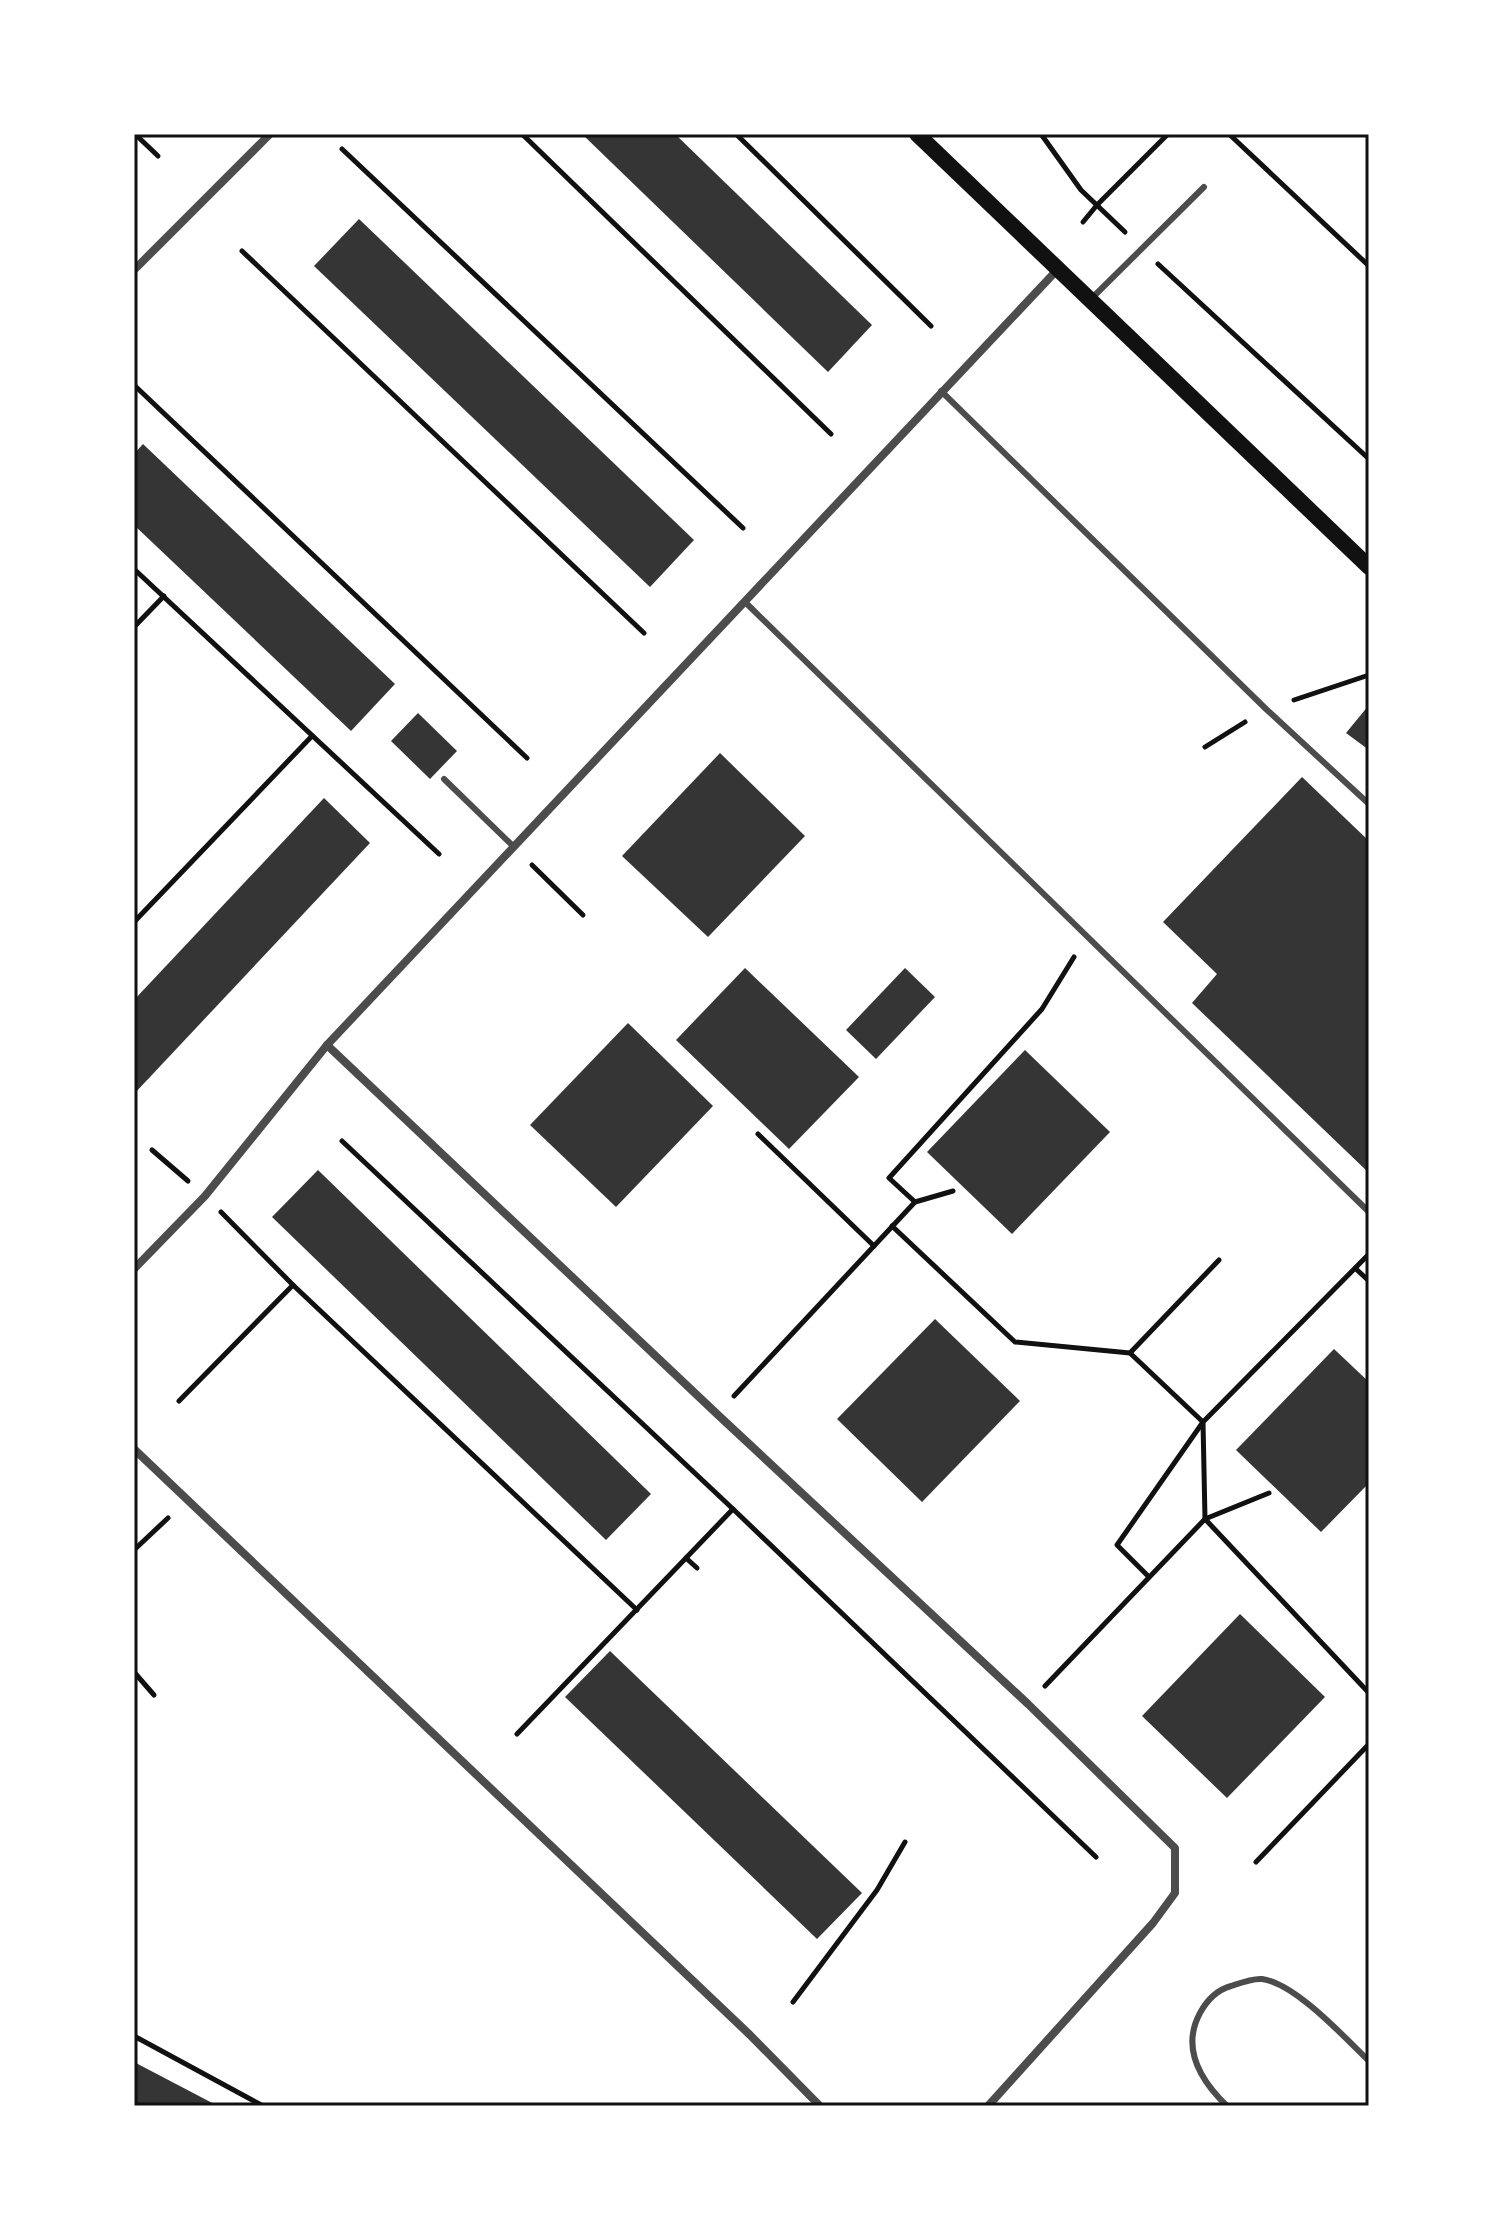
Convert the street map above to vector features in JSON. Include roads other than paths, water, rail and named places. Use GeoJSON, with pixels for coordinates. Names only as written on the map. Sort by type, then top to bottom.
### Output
{"type":"FeatureCollection","features":[{"type":"Feature","properties":{"kind":"main road"},"geometry":{"type":"LineString","coordinates":[[917,134],[1369,567]]}},
{"type":"Feature","properties":{"kind":"street"},"geometry":{"type":"LineString","coordinates":[[134,270],[270,134]]}},
{"type":"Feature","properties":{"kind":"street"},"geometry":{"type":"LineString","coordinates":[[134,1269],[205,1196],[327,1045],[1058,269]]}},
{"type":"Feature","properties":{"kind":"street"},"geometry":{"type":"LineString","coordinates":[[327,1045],[1028,1704],[1175,1848],[1175,1893],[1153,1923],[988,2106]]}},
{"type":"Feature","properties":{"kind":"street"},"geometry":{"type":"LineString","coordinates":[[134,1449],[750,2035],[820,2106]]}},
{"type":"Feature","properties":{"kind":"lane"},"geometry":{"type":"LineString","coordinates":[[1091,299],[1204,187]]}},
{"type":"Feature","properties":{"kind":"lane"},"geometry":{"type":"LineString","coordinates":[[941,391],[1266,709],[1369,804]]}},
{"type":"Feature","properties":{"kind":"lane"},"geometry":{"type":"LineString","coordinates":[[745,602],[1369,1212]]}},
{"type":"Feature","properties":{"kind":"lane"},"geometry":{"type":"LineString","coordinates":[[444,779],[513,846]]}},
{"type":"Feature","properties":{"kind":"lane"},"geometry":{"type":"LineString","coordinates":[[1227,2106],[1201,2075],[1192,2048],[1192,2029],[1201,2010],[1211,1996],[1226,1987],[1261,1979],[1283,1987],[1301,1998],[1369,2061]]}}]}
